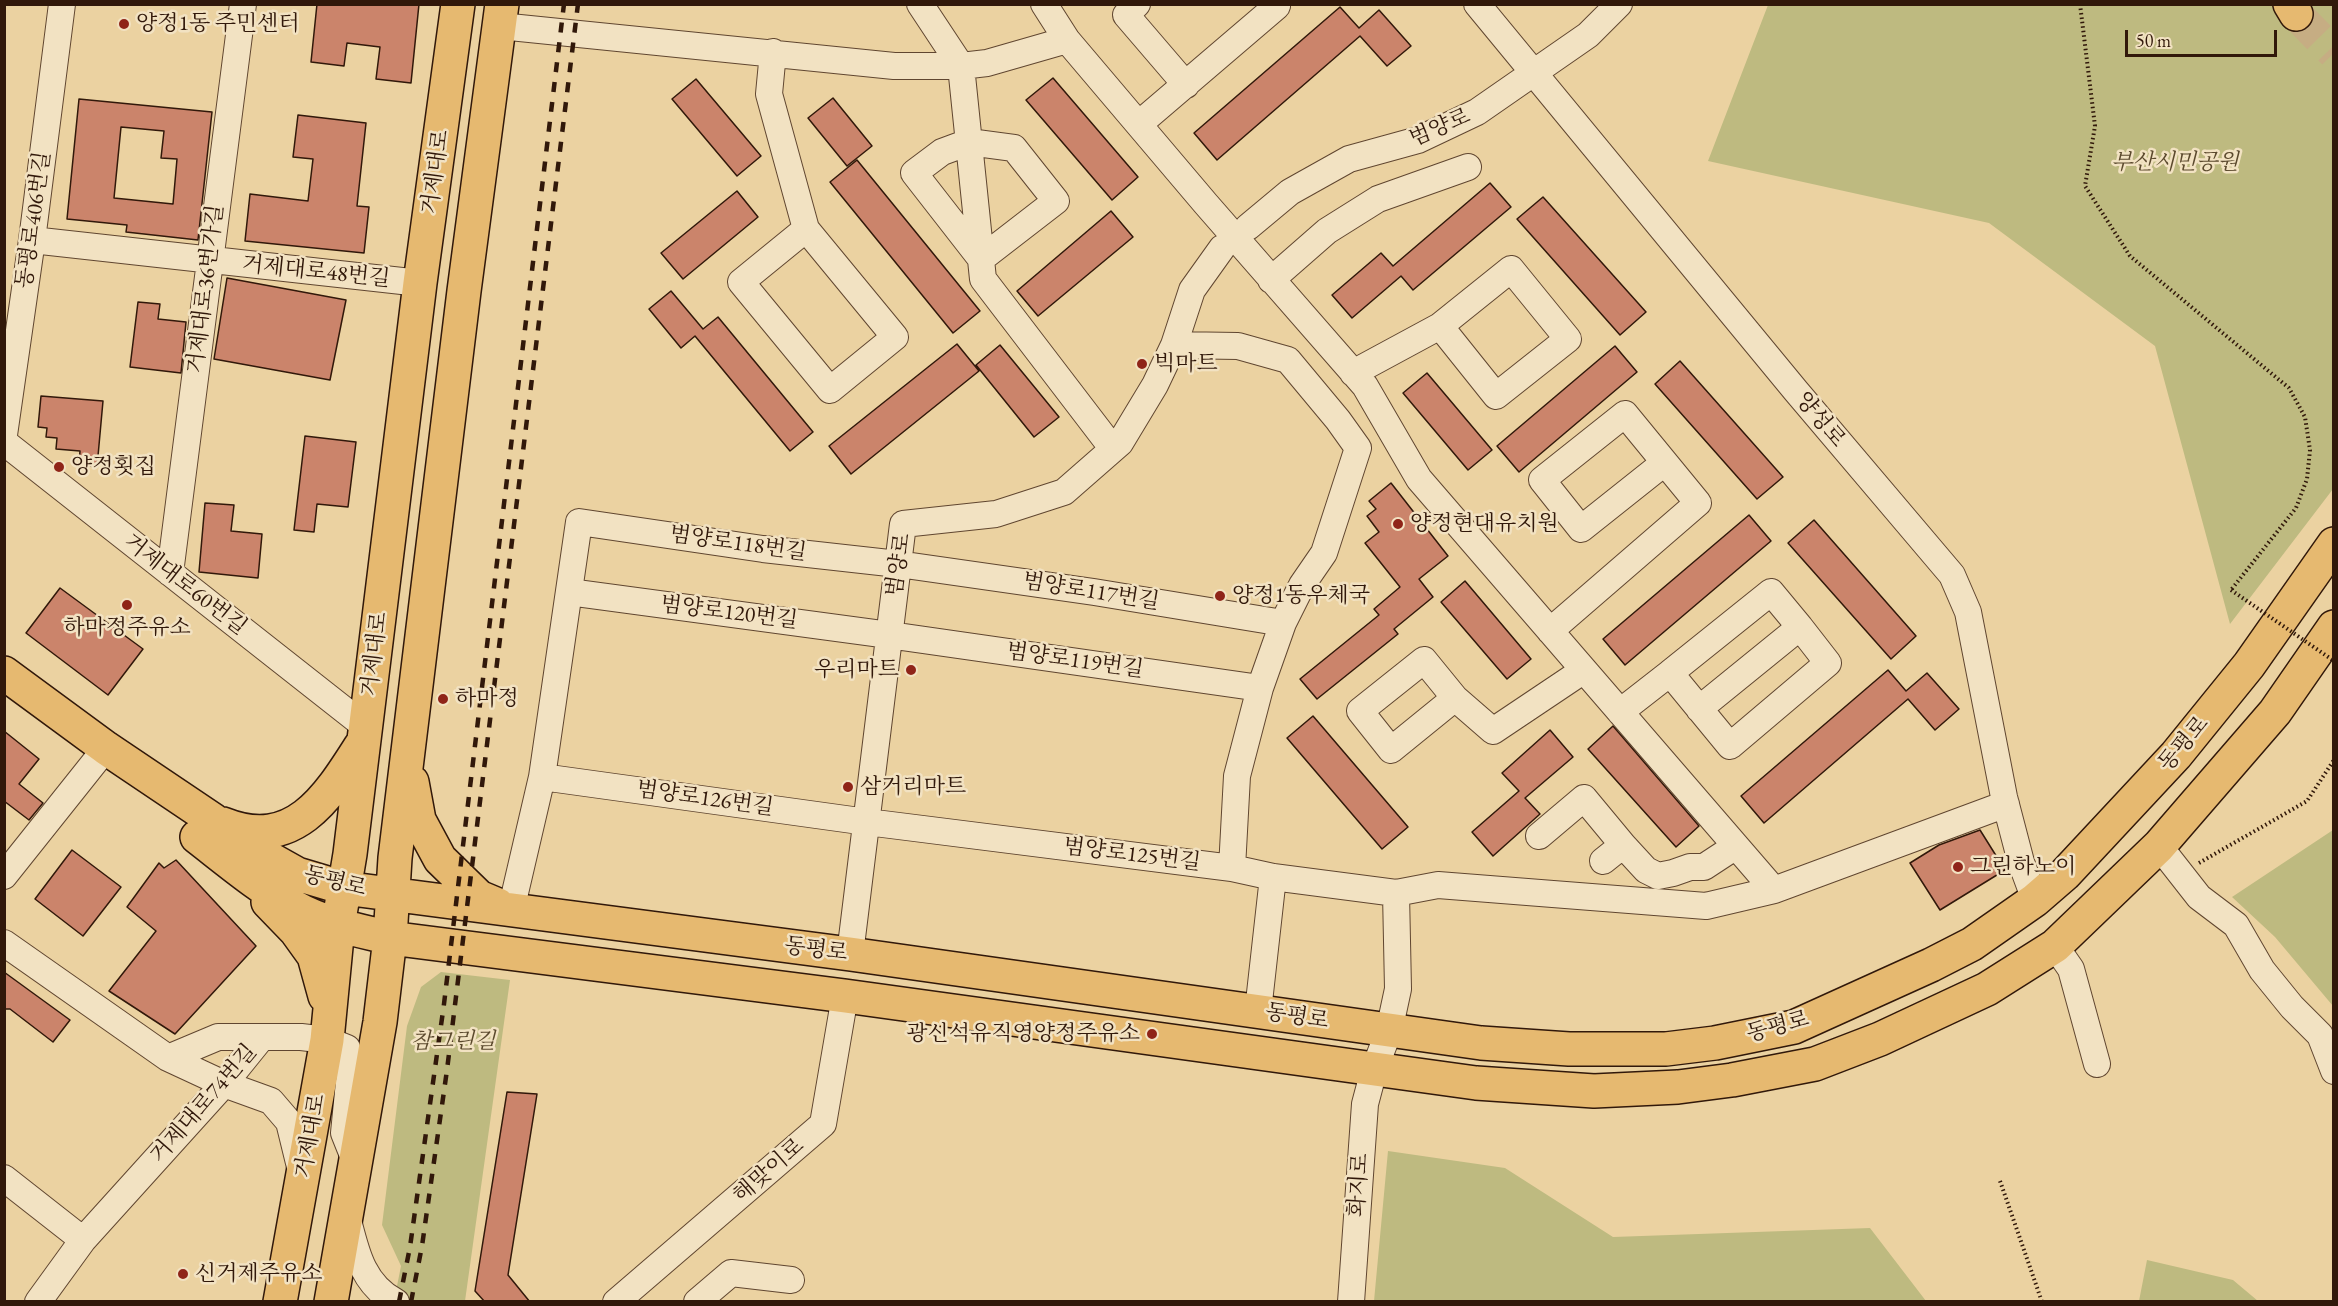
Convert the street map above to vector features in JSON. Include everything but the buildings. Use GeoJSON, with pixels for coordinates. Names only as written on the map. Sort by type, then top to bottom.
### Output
{"type":"FeatureCollection","features":[{"type":"Feature","properties":{"kind":"main road","name":"거제대로"},"geometry":{"type":"LineString","coordinates":[[280,1302],[304,1180],[328,1028],[338,926],[365,734],[420,284],[458,4]]}},
{"type":"Feature","properties":{"kind":"main road","name":"거제대로"},"geometry":{"type":"LineString","coordinates":[[331,1302],[357,1164],[380,1022],[407,760],[464,291],[501,15]]}},
{"type":"Feature","properties":{"kind":"main road","name":"동평로"},"geometry":{"type":"LineString","coordinates":[[4,673],[106,748],[213,820],[238,841],[297,874],[344,888],[850,954],[1389,1031],[1569,1049],[1666,1049],[1715,1043],[1794,1028],[1972,944],[2035,900],[2065,874],[2176,755],[2248,665],[2334,544]]}},
{"type":"Feature","properties":{"kind":"main road","name":"동평로"},"geometry":{"type":"LineString","coordinates":[[106,748],[134,782],[179,822],[241,871],[294,907],[338,926],[390,938],[845,996],[1374,1070],[1476,1083],[1594,1092],[1678,1087],[1732,1080],[1815,1064],[1880,1039],[1988,989],[2055,946],[2159,846],[2275,712],[2334,627]]}},
{"type":"Feature","properties":{"kind":"main road"},"geometry":{"type":"LineString","coordinates":[[213,820],[251,832],[281,830],[303,819],[335,786],[365,734]]}},
{"type":"Feature","properties":{"kind":"main road"},"geometry":{"type":"LineString","coordinates":[[407,760],[419,820],[440,860],[479,897],[511,910]]}},
{"type":"Feature","properties":{"kind":"main road"},"geometry":{"type":"LineString","coordinates":[[241,871],[296,931],[314,956],[328,1028]]}},
{"type":"Feature","properties":{"kind":"street","name":"동평로406번길"},"geometry":{"type":"LineString","coordinates":[[4,435],[62,4]]}},
{"type":"Feature","properties":{"kind":"street","name":"거제대로36번가길"},"geometry":{"type":"LineString","coordinates":[[170,573],[243,4]]}},
{"type":"Feature","properties":{"kind":"street"},"geometry":{"type":"LineString","coordinates":[[920,4],[961,66],[983,279],[1113,449]]}},
{"type":"Feature","properties":{"kind":"street"},"geometry":{"type":"LineString","coordinates":[[1044,4],[1067,39],[1271,280],[1365,386],[1419,479],[1774,890]]}},
{"type":"Feature","properties":{"kind":"street"},"geometry":{"type":"LineString","coordinates":[[1137,4],[1126,15],[1186,85]]}},
{"type":"Feature","properties":{"kind":"street"},"geometry":{"type":"LineString","coordinates":[[1139,124],[1277,6],[1276,4]]}},
{"type":"Feature","properties":{"kind":"street","name":"양성로"},"geometry":{"type":"LineString","coordinates":[[1477,4],[1796,391],[1952,575],[1968,612],[2006,804],[2021,862],[2035,900]]}},
{"type":"Feature","properties":{"kind":"street","name":"범양로"},"geometry":{"type":"LineString","coordinates":[[1248,227],[1290,192],[1349,159],[1418,140],[1477,112],[1588,35],[1619,4]]}},
{"type":"Feature","properties":{"kind":"street"},"geometry":{"type":"LineString","coordinates":[[501,15],[772,52],[894,66],[961,66],[987,63],[1067,39]]}},
{"type":"Feature","properties":{"kind":"street"},"geometry":{"type":"LineString","coordinates":[[772,52],[769,94],[806,229],[895,337],[830,390],[741,282],[806,229]]}},
{"type":"Feature","properties":{"kind":"street"},"geometry":{"type":"LineString","coordinates":[[969,142],[1014,148],[1056,201],[981,259],[914,173],[942,152],[969,142]]}},
{"type":"Feature","properties":{"kind":"street"},"geometry":{"type":"LineString","coordinates":[[1271,280],[1327,231],[1378,199],[1468,167]]}},
{"type":"Feature","properties":{"kind":"street","name":"거제대로48번길"},"geometry":{"type":"LineString","coordinates":[[32,240],[420,284]]}},
{"type":"Feature","properties":{"kind":"street","name":"범양로"},"geometry":{"type":"LineString","coordinates":[[850,954],[903,524],[996,514],[1064,492],[1120,443],[1155,385],[1174,345],[1192,290],[1222,248]]}},
{"type":"Feature","properties":{"kind":"street"},"geometry":{"type":"LineString","coordinates":[[1353,373],[1440,326],[1511,269],[1568,339],[1496,396],[1440,326]]}},
{"type":"Feature","properties":{"kind":"street"},"geometry":{"type":"LineString","coordinates":[[1174,345],[1239,346],[1288,360],[1358,448]]}},
{"type":"Feature","properties":{"kind":"street"},"geometry":{"type":"LineString","coordinates":[[1550,631],[1698,503],[1625,414],[1542,480],[1581,529],[1664,463]]}},
{"type":"Feature","properties":{"kind":"street"},"geometry":{"type":"LineString","coordinates":[[1232,868],[1237,776],[1260,688],[1283,623],[1302,585],[1324,553],[1358,448],[1387,426]]}},
{"type":"Feature","properties":{"kind":"street","name":"거제대로60번길"},"geometry":{"type":"LineString","coordinates":[[4,441],[170,573],[365,734]]}},
{"type":"Feature","properties":{"kind":"street","name":"범양로118번길"},"geometry":{"type":"LineString","coordinates":[[569,592],[579,522],[763,549],[898,564]]}},
{"type":"Feature","properties":{"kind":"street","name":"범양로117번길"},"geometry":{"type":"LineString","coordinates":[[898,564],[1094,592],[1283,623]]}},
{"type":"Feature","properties":{"kind":"street"},"geometry":{"type":"LineString","coordinates":[[511,910],[542,777],[569,592]]}},
{"type":"Feature","properties":{"kind":"street","name":"범양로120번길"},"geometry":{"type":"LineString","coordinates":[[569,592],[889,634]]}},
{"type":"Feature","properties":{"kind":"street"},"geometry":{"type":"LineString","coordinates":[[1620,712],[1771,592],[1828,663],[1730,746],[1670,673]]}},
{"type":"Feature","properties":{"kind":"street"},"geometry":{"type":"LineString","coordinates":[[1699,709],[1800,627]]}},
{"type":"Feature","properties":{"kind":"street","name":"범양로119번길"},"geometry":{"type":"LineString","coordinates":[[889,634],[1260,688]]}},
{"type":"Feature","properties":{"kind":"street"},"geometry":{"type":"LineString","coordinates":[[1455,698],[1493,731],[1584,670]]}},
{"type":"Feature","properties":{"kind":"street"},"geometry":{"type":"LineString","coordinates":[[4,876],[106,748]]}},
{"type":"Feature","properties":{"kind":"street","name":"범양로126번길"},"geometry":{"type":"LineString","coordinates":[[542,777],[867,822]]}},
{"type":"Feature","properties":{"kind":"street"},"geometry":{"type":"LineString","coordinates":[[1539,836],[1584,798],[1646,870],[1658,876],[1690,867],[1704,867],[1736,846]]}},
{"type":"Feature","properties":{"kind":"street","name":"범양로125번길"},"geometry":{"type":"LineString","coordinates":[[867,822],[1232,868],[1273,877],[1396,893],[1438,885],[1706,906],[1774,890],[2006,804]]}},
{"type":"Feature","properties":{"kind":"street"},"geometry":{"type":"LineString","coordinates":[[1603,861],[1623,845]]}},
{"type":"Feature","properties":{"kind":"street"},"geometry":{"type":"LineString","coordinates":[[2159,846],[2178,874],[2199,897],[2236,925],[2262,970],[2292,1007],[2320,1035],[2334,1071]]}},
{"type":"Feature","properties":{"kind":"street"},"geometry":{"type":"LineString","coordinates":[[1258,1011],[1273,877]]}},
{"type":"Feature","properties":{"kind":"street","name":"화지로"},"geometry":{"type":"LineString","coordinates":[[1351,1302],[1365,1104],[1374,1070],[1389,1031],[1398,989],[1396,893]]}},
{"type":"Feature","properties":{"kind":"street"},"geometry":{"type":"LineString","coordinates":[[4,944],[168,1058],[224,1084],[272,1101],[289,1122],[304,1180]]}},
{"type":"Feature","properties":{"kind":"street"},"geometry":{"type":"LineString","coordinates":[[2055,946],[2071,969],[2097,1064]]}},
{"type":"Feature","properties":{"kind":"street","name":"해맞이로"},"geometry":{"type":"LineString","coordinates":[[616,1302],[823,1124],[845,996]]}},
{"type":"Feature","properties":{"kind":"street","name":"거제대로74번길"},"geometry":{"type":"LineString","coordinates":[[38,1302],[83,1240],[224,1084],[262,1037],[301,1037],[328,1028],[347,1048],[351,1061],[344,1133],[357,1164]]}},
{"type":"Feature","properties":{"kind":"street"},"geometry":{"type":"LineString","coordinates":[[168,1058],[219,1037],[262,1037]]}},
{"type":"Feature","properties":{"kind":"street"},"geometry":{"type":"LineString","coordinates":[[4,1178],[83,1240]]}},
{"type":"Feature","properties":{"kind":"street"},"geometry":{"type":"LineString","coordinates":[[347,1217],[360,1265],[385,1296],[396,1302]]}},
{"type":"Feature","properties":{"kind":"street"},"geometry":{"type":"LineString","coordinates":[[697,1302],[731,1274],[791,1280]]}},
{"type":"Feature","properties":{"kind":"path"},"geometry":{"type":"LineString","coordinates":[[2080,4],[2095,126],[2085,186],[2130,256],[2289,388],[2305,417],[2310,450],[2307,479],[2296,508],[2231,590],[2334,661]]}},
{"type":"Feature","properties":{"kind":"path"},"geometry":{"type":"LineString","coordinates":[[2178,874],[2307,801],[2334,760]]}},
{"type":"Feature","properties":{"kind":"path"},"geometry":{"type":"LineString","coordinates":[[2000,1181],[2042,1302]]}},
{"type":"Feature","properties":{"kind":"green space","name":"부산시민공원"},"geometry":{"type":"Polygon","coordinates":[[[1768,5],[2333,5],[2333,489],[2230,624],[2155,346],[1989,223],[1708,161],[1768,5]]]}},
{"type":"Feature","properties":{"kind":"green space"},"geometry":{"type":"Polygon","coordinates":[[[2333,830],[2333,1006],[2275,937],[2232,897],[2333,830]]]}},
{"type":"Feature","properties":{"kind":"green space","name":"참그린길"},"geometry":{"type":"Polygon","coordinates":[[[441,972],[510,980],[465,1301],[394,1301],[401,1266],[382,1225],[407,1026],[421,987],[441,972]]]}},
{"type":"Feature","properties":{"kind":"green space"},"geometry":{"type":"Polygon","coordinates":[[[1388,1151],[1505,1168],[1613,1237],[1870,1228],[1926,1301],[1374,1301],[1388,1151]]]}},
{"type":"Feature","properties":{"kind":"green space"},"geometry":{"type":"Polygon","coordinates":[[[2147,1260],[2233,1280],[2258,1301],[2139,1301],[2147,1260]]]}},
{"type":"Feature","properties":{"kind":"tunnel"},"geometry":{"type":"LineString","coordinates":[[2296,14],[2334,53]]}},
{"type":"Feature","properties":{"kind":"railway"},"geometry":{"type":"LineString","coordinates":[[399,1302],[410,1247],[444,1004],[564,4]]}},
{"type":"Feature","properties":{"kind":"railway"},"geometry":{"type":"LineString","coordinates":[[411,1302],[422,1246],[447,1070],[578,4]]}},
{"type":"Feature","properties":{"kind":"place","name":"양정1동 주민센터"},"geometry":{"type":"Point","coordinates":[124,24]}},
{"type":"Feature","properties":{"kind":"place","name":"빅마트"},"geometry":{"type":"Point","coordinates":[1142,364]}},
{"type":"Feature","properties":{"kind":"place","name":"양정횟집"},"geometry":{"type":"Point","coordinates":[59,467]}},
{"type":"Feature","properties":{"kind":"place","name":"양정현대유치원"},"geometry":{"type":"Point","coordinates":[1398,524]}},
{"type":"Feature","properties":{"kind":"place","name":"양정1동우체국"},"geometry":{"type":"Point","coordinates":[1220,596]}},
{"type":"Feature","properties":{"kind":"place","name":"하마정주유소"},"geometry":{"type":"Point","coordinates":[127,605]}},
{"type":"Feature","properties":{"kind":"place","name":"우리마트"},"geometry":{"type":"Point","coordinates":[911,670]}},
{"type":"Feature","properties":{"kind":"place","name":"하마정"},"geometry":{"type":"Point","coordinates":[443,699]}},
{"type":"Feature","properties":{"kind":"place","name":"삼거리마트"},"geometry":{"type":"Point","coordinates":[848,787]}},
{"type":"Feature","properties":{"kind":"place","name":"그린하노이"},"geometry":{"type":"Point","coordinates":[1958,867]}},
{"type":"Feature","properties":{"kind":"place","name":"광신석유직영양정주유소"},"geometry":{"type":"Point","coordinates":[1152,1034]}},
{"type":"Feature","properties":{"kind":"place","name":"신거제주유소"},"geometry":{"type":"Point","coordinates":[183,1274]}}]}
